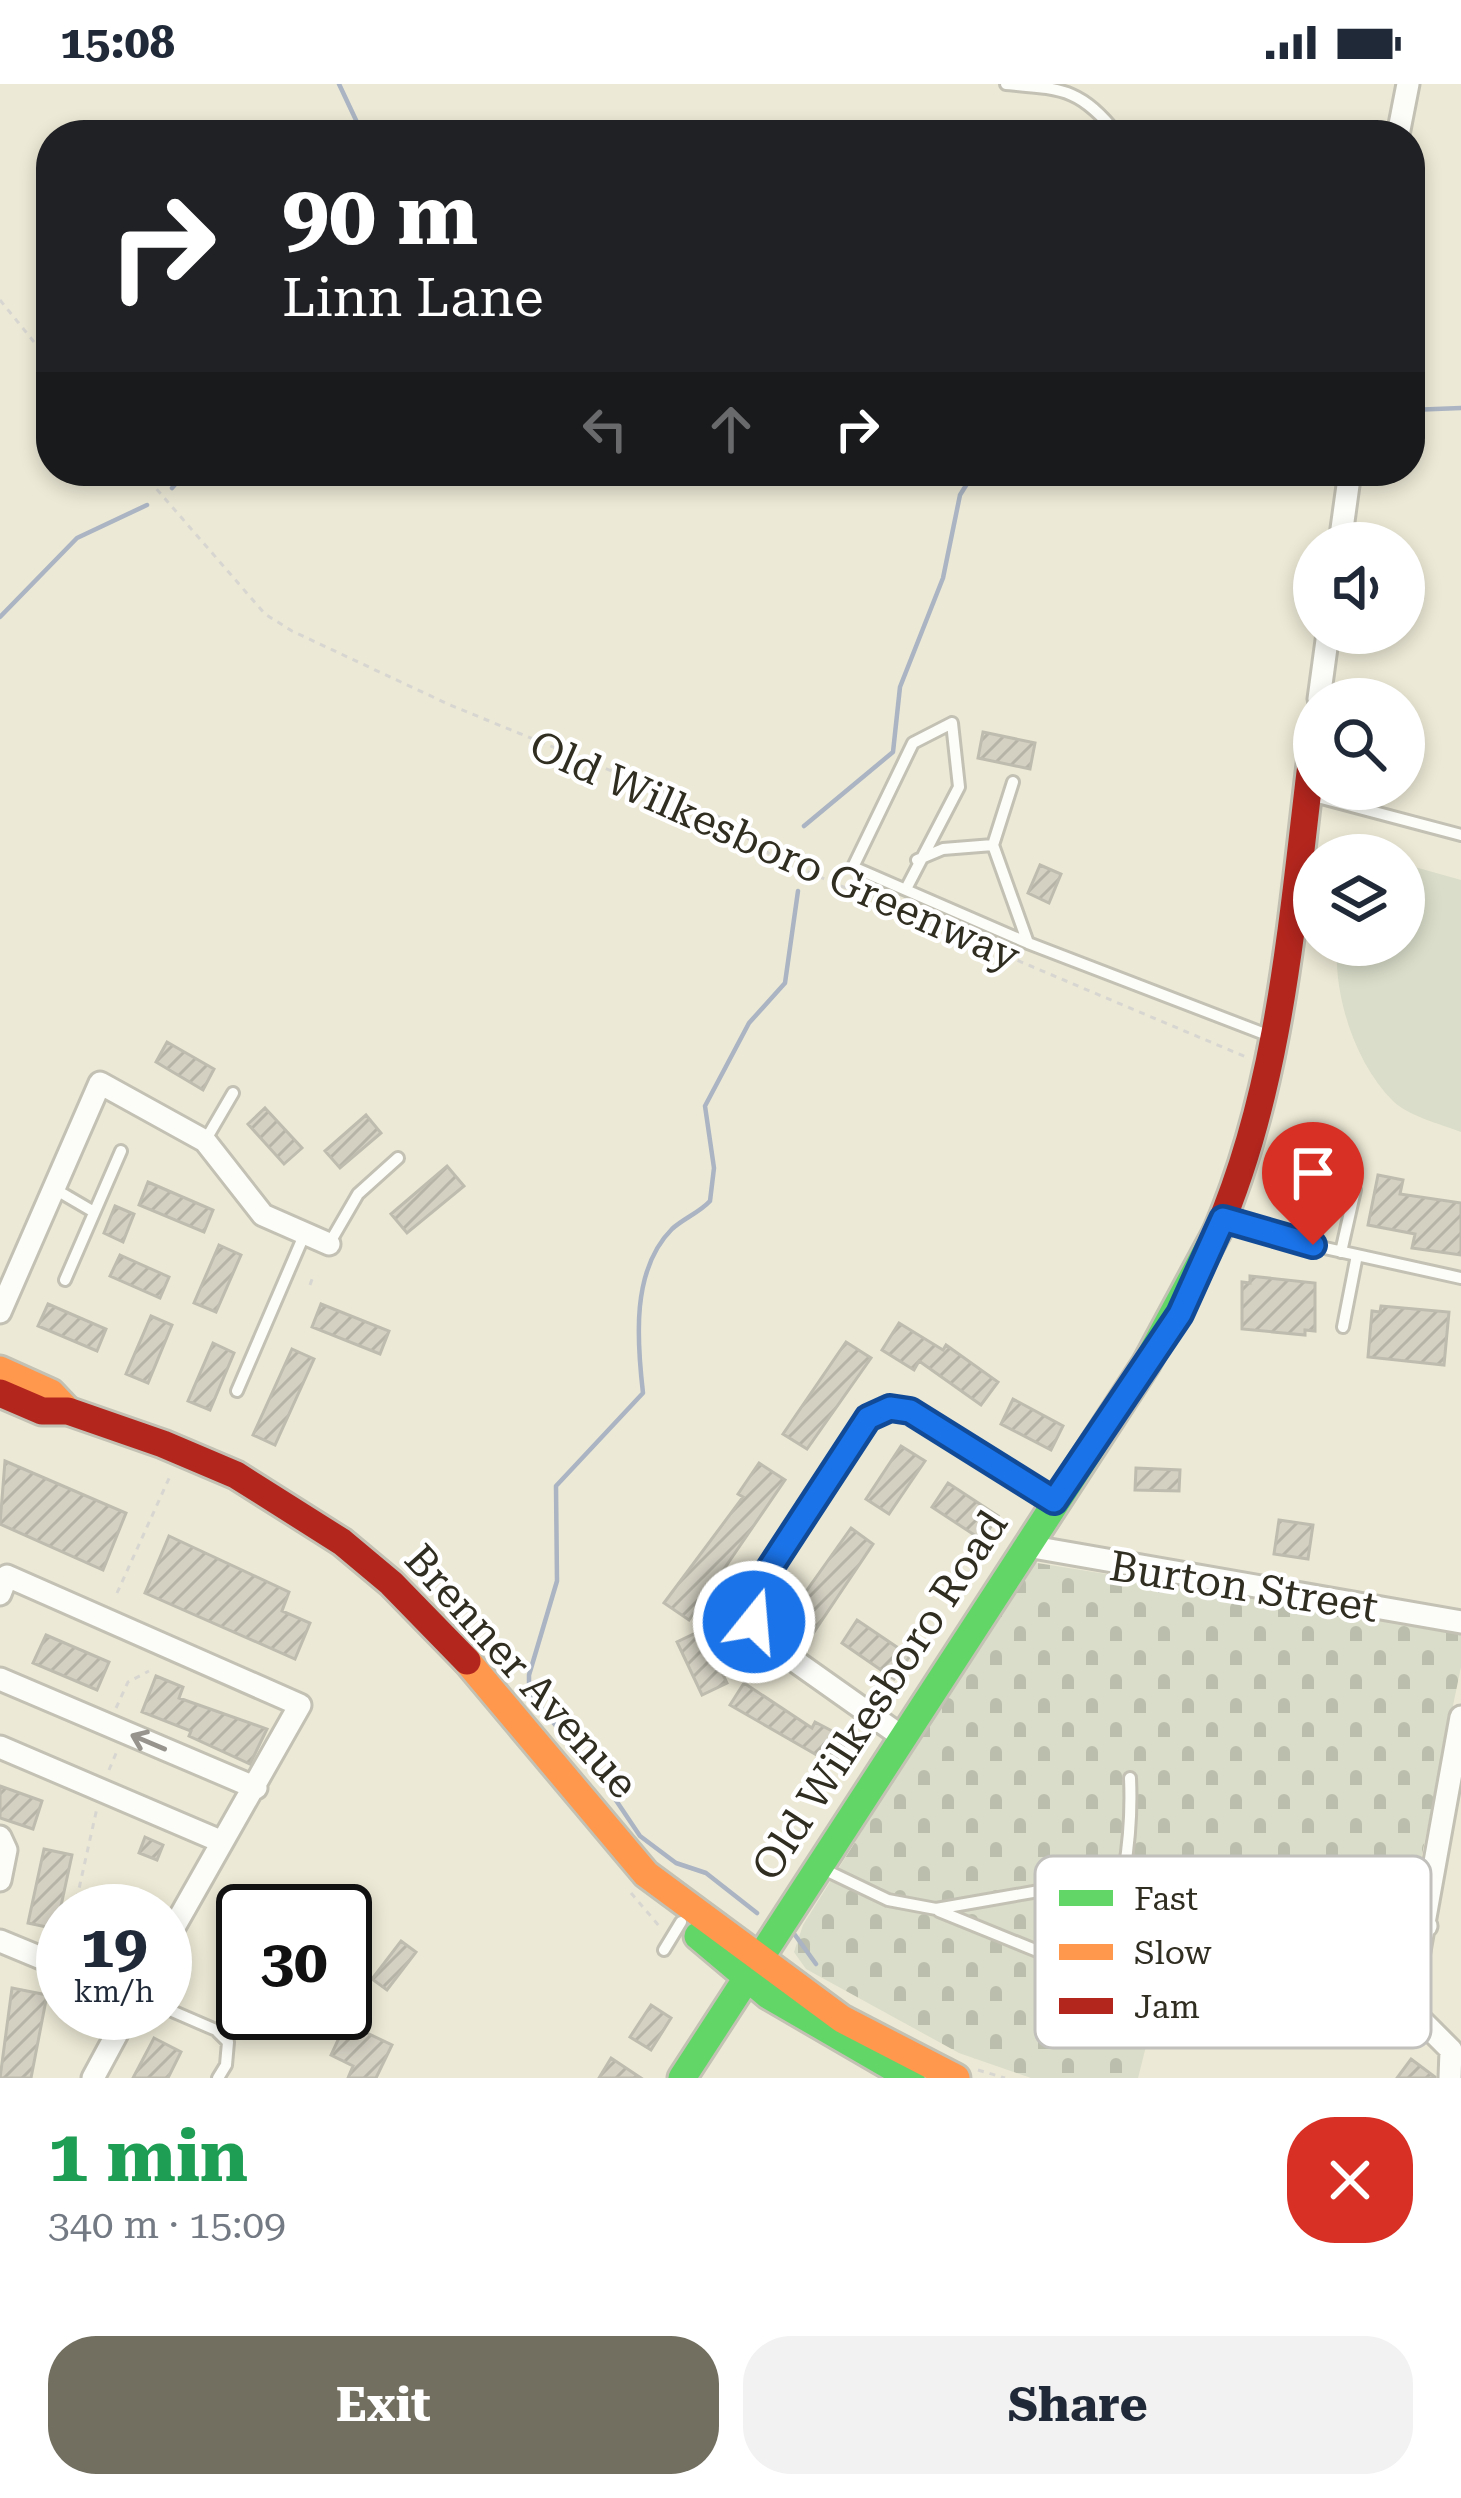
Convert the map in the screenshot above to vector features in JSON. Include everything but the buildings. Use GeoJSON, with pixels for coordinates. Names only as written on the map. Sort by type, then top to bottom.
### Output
{"type":"FeatureCollection","features":[{"type":"Feature","properties":{"kind":"street"},"geometry":{"type":"LineString","coordinates":[[1401,120],[1408,84]]}},
{"type":"Feature","properties":{"kind":"street"},"geometry":{"type":"LineString","coordinates":[[1343,522],[1347,486]]}},
{"type":"Feature","properties":{"kind":"street","name":"Old Wilkesboro Road"},"geometry":{"type":"LineString","coordinates":[[682,2078],[1180,1314],[1223,1219],[1247,1150],[1270,1036],[1305,810]]}},
{"type":"Feature","properties":{"kind":"street"},"geometry":{"type":"LineString","coordinates":[[0,1312],[100,1083],[205,1142],[263,1215],[329,1244]]}},
{"type":"Feature","properties":{"kind":"street","name":"Brenner Avenue"},"geometry":{"type":"LineString","coordinates":[[0,1370],[51,1394],[68,1411]]}},
{"type":"Feature","properties":{"kind":"street","name":"Brenner Avenue"},"geometry":{"type":"LineString","coordinates":[[0,1393],[42,1411],[68,1411],[236,1475],[342,1541],[392,1583],[494,1690],[677,1929],[956,2078]]}},
{"type":"Feature","properties":{"kind":"street"},"geometry":{"type":"LineString","coordinates":[[901,1736],[764,1640],[754,1622],[751,1597],[868,1418],[890,1408],[910,1411],[1054,1501]]}},
{"type":"Feature","properties":{"kind":"street","name":"Burton Street"},"geometry":{"type":"LineString","coordinates":[[1028,1546],[1461,1622]]}},
{"type":"Feature","properties":{"kind":"street"},"geometry":{"type":"LineString","coordinates":[[0,1594],[7,1576],[300,1705],[192,1893]]}},
{"type":"Feature","properties":{"kind":"street"},"geometry":{"type":"LineString","coordinates":[[0,1678],[256,1788]]}},
{"type":"Feature","properties":{"kind":"street"},"geometry":{"type":"LineString","coordinates":[[1431,1896],[1461,1717]]}},
{"type":"Feature","properties":{"kind":"street"},"geometry":{"type":"LineString","coordinates":[[0,1747],[220,1841]]}},
{"type":"Feature","properties":{"kind":"street"},"geometry":{"type":"LineString","coordinates":[[0,1837],[6,1850],[0,1880]]}},
{"type":"Feature","properties":{"kind":"street","name":"Brenner Avenue"},"geometry":{"type":"LineString","coordinates":[[639,1884],[836,2038],[910,2078]]}},
{"type":"Feature","properties":{"kind":"street"},"geometry":{"type":"LineString","coordinates":[[0,1941],[36,1956]]}},
{"type":"Feature","properties":{"kind":"street"},"geometry":{"type":"LineString","coordinates":[[1431,2030],[1451,2050],[1450,2078]]}},
{"type":"Feature","properties":{"kind":"street"},"geometry":{"type":"LineString","coordinates":[[93,2078],[113,2040]]}},
{"type":"Feature","properties":{"kind":"lane"},"geometry":{"type":"LineString","coordinates":[[1006,84],[1067,90],[1093,104],[1106,120]]}},
{"type":"Feature","properties":{"kind":"lane"},"geometry":{"type":"LineString","coordinates":[[907,887],[958,787],[952,723],[913,743],[853,867],[1028,943],[1270,1036]]}},
{"type":"Feature","properties":{"kind":"lane"},"geometry":{"type":"LineString","coordinates":[[1013,782],[993,845],[1028,943]]}},
{"type":"Feature","properties":{"kind":"lane"},"geometry":{"type":"LineString","coordinates":[[1366,810],[1461,836]]}},
{"type":"Feature","properties":{"kind":"lane"},"geometry":{"type":"LineString","coordinates":[[917,860],[943,850],[993,845]]}},
{"type":"Feature","properties":{"kind":"lane"},"geometry":{"type":"LineString","coordinates":[[205,1142],[233,1093]]}},
{"type":"Feature","properties":{"kind":"lane"},"geometry":{"type":"LineString","coordinates":[[65,1280],[121,1151]]}},
{"type":"Feature","properties":{"kind":"lane"},"geometry":{"type":"LineString","coordinates":[[329,1244],[358,1193],[398,1158]]}},
{"type":"Feature","properties":{"kind":"lane"},"geometry":{"type":"LineString","coordinates":[[1291,1176],[1355,1190],[1341,1252]]}},
{"type":"Feature","properties":{"kind":"lane"},"geometry":{"type":"LineString","coordinates":[[53,1188],[94,1212]]}},
{"type":"Feature","properties":{"kind":"lane"},"geometry":{"type":"LineString","coordinates":[[1223,1219],[1341,1252],[1461,1278]]}},
{"type":"Feature","properties":{"kind":"lane"},"geometry":{"type":"LineString","coordinates":[[237,1390],[305,1233]]}},
{"type":"Feature","properties":{"kind":"lane"},"geometry":{"type":"LineString","coordinates":[[1343,1327],[1357,1255]]}},
{"type":"Feature","properties":{"kind":"lane"},"geometry":{"type":"LineString","coordinates":[[1126,1856],[1130,1778]]}},
{"type":"Feature","properties":{"kind":"lane"},"geometry":{"type":"LineString","coordinates":[[816,1866],[888,1900],[936,1909],[1035,1950]]}},
{"type":"Feature","properties":{"kind":"lane"},"geometry":{"type":"LineString","coordinates":[[936,1909],[1035,1892]]}},
{"type":"Feature","properties":{"kind":"lane"},"geometry":{"type":"LineString","coordinates":[[664,1950],[677,1929]]}},
{"type":"Feature","properties":{"kind":"lane"},"geometry":{"type":"LineString","coordinates":[[192,2020],[216,2030],[228,2042],[226,2065],[218,2078]]}},
{"type":"Feature","properties":{"kind":"path"},"geometry":{"type":"LineString","coordinates":[[0,300],[36,344]]}},
{"type":"Feature","properties":{"kind":"path","name":"Old Wilkesboro Greenway"},"geometry":{"type":"LineString","coordinates":[[154,486],[265,614],[292,632],[450,705],[712,812],[775,858],[1264,1065]]}},
{"type":"Feature","properties":{"kind":"path"},"geometry":{"type":"LineString","coordinates":[[310,1285],[314,1274]]}},
{"type":"Feature","properties":{"kind":"path"},"geometry":{"type":"LineString","coordinates":[[117,1593],[175,1467]]}},
{"type":"Feature","properties":{"kind":"path"},"geometry":{"type":"LineString","coordinates":[[116,1708],[128,1682],[149,1671]]}},
{"type":"Feature","properties":{"kind":"path"},"geometry":{"type":"LineString","coordinates":[[106,1778],[120,1744]]}},
{"type":"Feature","properties":{"kind":"path"},"geometry":{"type":"LineString","coordinates":[[80,1884],[99,1800]]}},
{"type":"Feature","properties":{"kind":"path"},"geometry":{"type":"LineString","coordinates":[[639,1884],[677,1929]]}},
{"type":"Feature","properties":{"kind":"green space"},"geometry":{"type":"Polygon","coordinates":[[[1425,870],[1461,880],[1461,1132],[1399,1106],[1380,1086],[1358,1049],[1337,966],[1425,966],[1425,870]]]}},
{"type":"Feature","properties":{"kind":"green space"},"geometry":{"type":"Polygon","coordinates":[[[1031,1562],[1461,1631],[1461,1667],[1422,1856],[1035,1856],[1035,2048],[1146,2048],[1138,2078],[1031,2078],[959,2053],[806,1969],[794,1952],[803,1925],[1031,1562]]]}},
{"type":"Feature","properties":{"kind":"waterway"},"geometry":{"type":"LineString","coordinates":[[339,84],[356,120]]}},
{"type":"Feature","properties":{"kind":"waterway"},"geometry":{"type":"LineString","coordinates":[[1425,409],[1461,408]]}},
{"type":"Feature","properties":{"kind":"waterway"},"geometry":{"type":"LineString","coordinates":[[804,826],[893,752],[900,687],[943,578],[966,486]]}},
{"type":"Feature","properties":{"kind":"waterway"},"geometry":{"type":"LineString","coordinates":[[0,617],[77,538],[147,505]]}},
{"type":"Feature","properties":{"kind":"waterway"},"geometry":{"type":"LineString","coordinates":[[757,1913],[706,1873],[676,1863],[640,1836],[603,1781],[529,1694],[529,1675],[557,1581],[556,1486],[643,1393],[640,1307],[649,1265],[672,1229],[710,1201],[714,1168],[705,1106],[749,1023],[785,983],[798,891]]}},
{"type":"Feature","properties":{"kind":"waterway"},"geometry":{"type":"LineString","coordinates":[[795,1935],[816,1964]]}},
{"type":"Feature","properties":{"kind":"traffic: fast"},"geometry":{"type":"LineString","coordinates":[[682,2078],[1146,1364],[1217,1232]]}},
{"type":"Feature","properties":{"kind":"traffic: fast"},"geometry":{"type":"LineString","coordinates":[[698,1936],[768,1995],[911,2078]]}},
{"type":"Feature","properties":{"kind":"traffic: slow"},"geometry":{"type":"LineString","coordinates":[[0,1370],[51,1393],[68,1411]]}},
{"type":"Feature","properties":{"kind":"traffic: slow"},"geometry":{"type":"LineString","coordinates":[[467,1661],[646,1874],[842,2019],[956,2078]]}},
{"type":"Feature","properties":{"kind":"traffic: jam"},"geometry":{"type":"LineString","coordinates":[[1217,1232],[1239,1174],[1271,1052],[1305,810]]}},
{"type":"Feature","properties":{"kind":"traffic: jam"},"geometry":{"type":"LineString","coordinates":[[0,1393],[42,1411],[68,1411],[163,1444],[236,1475],[342,1542],[391,1583],[467,1661]]}},
{"type":"Feature","properties":{"kind":"route"},"geometry":{"type":"LineString","coordinates":[[754,1622],[751,1597],[868,1418],[890,1408],[910,1411],[1054,1501],[1180,1314],[1223,1219],[1313,1245]]}}]}
